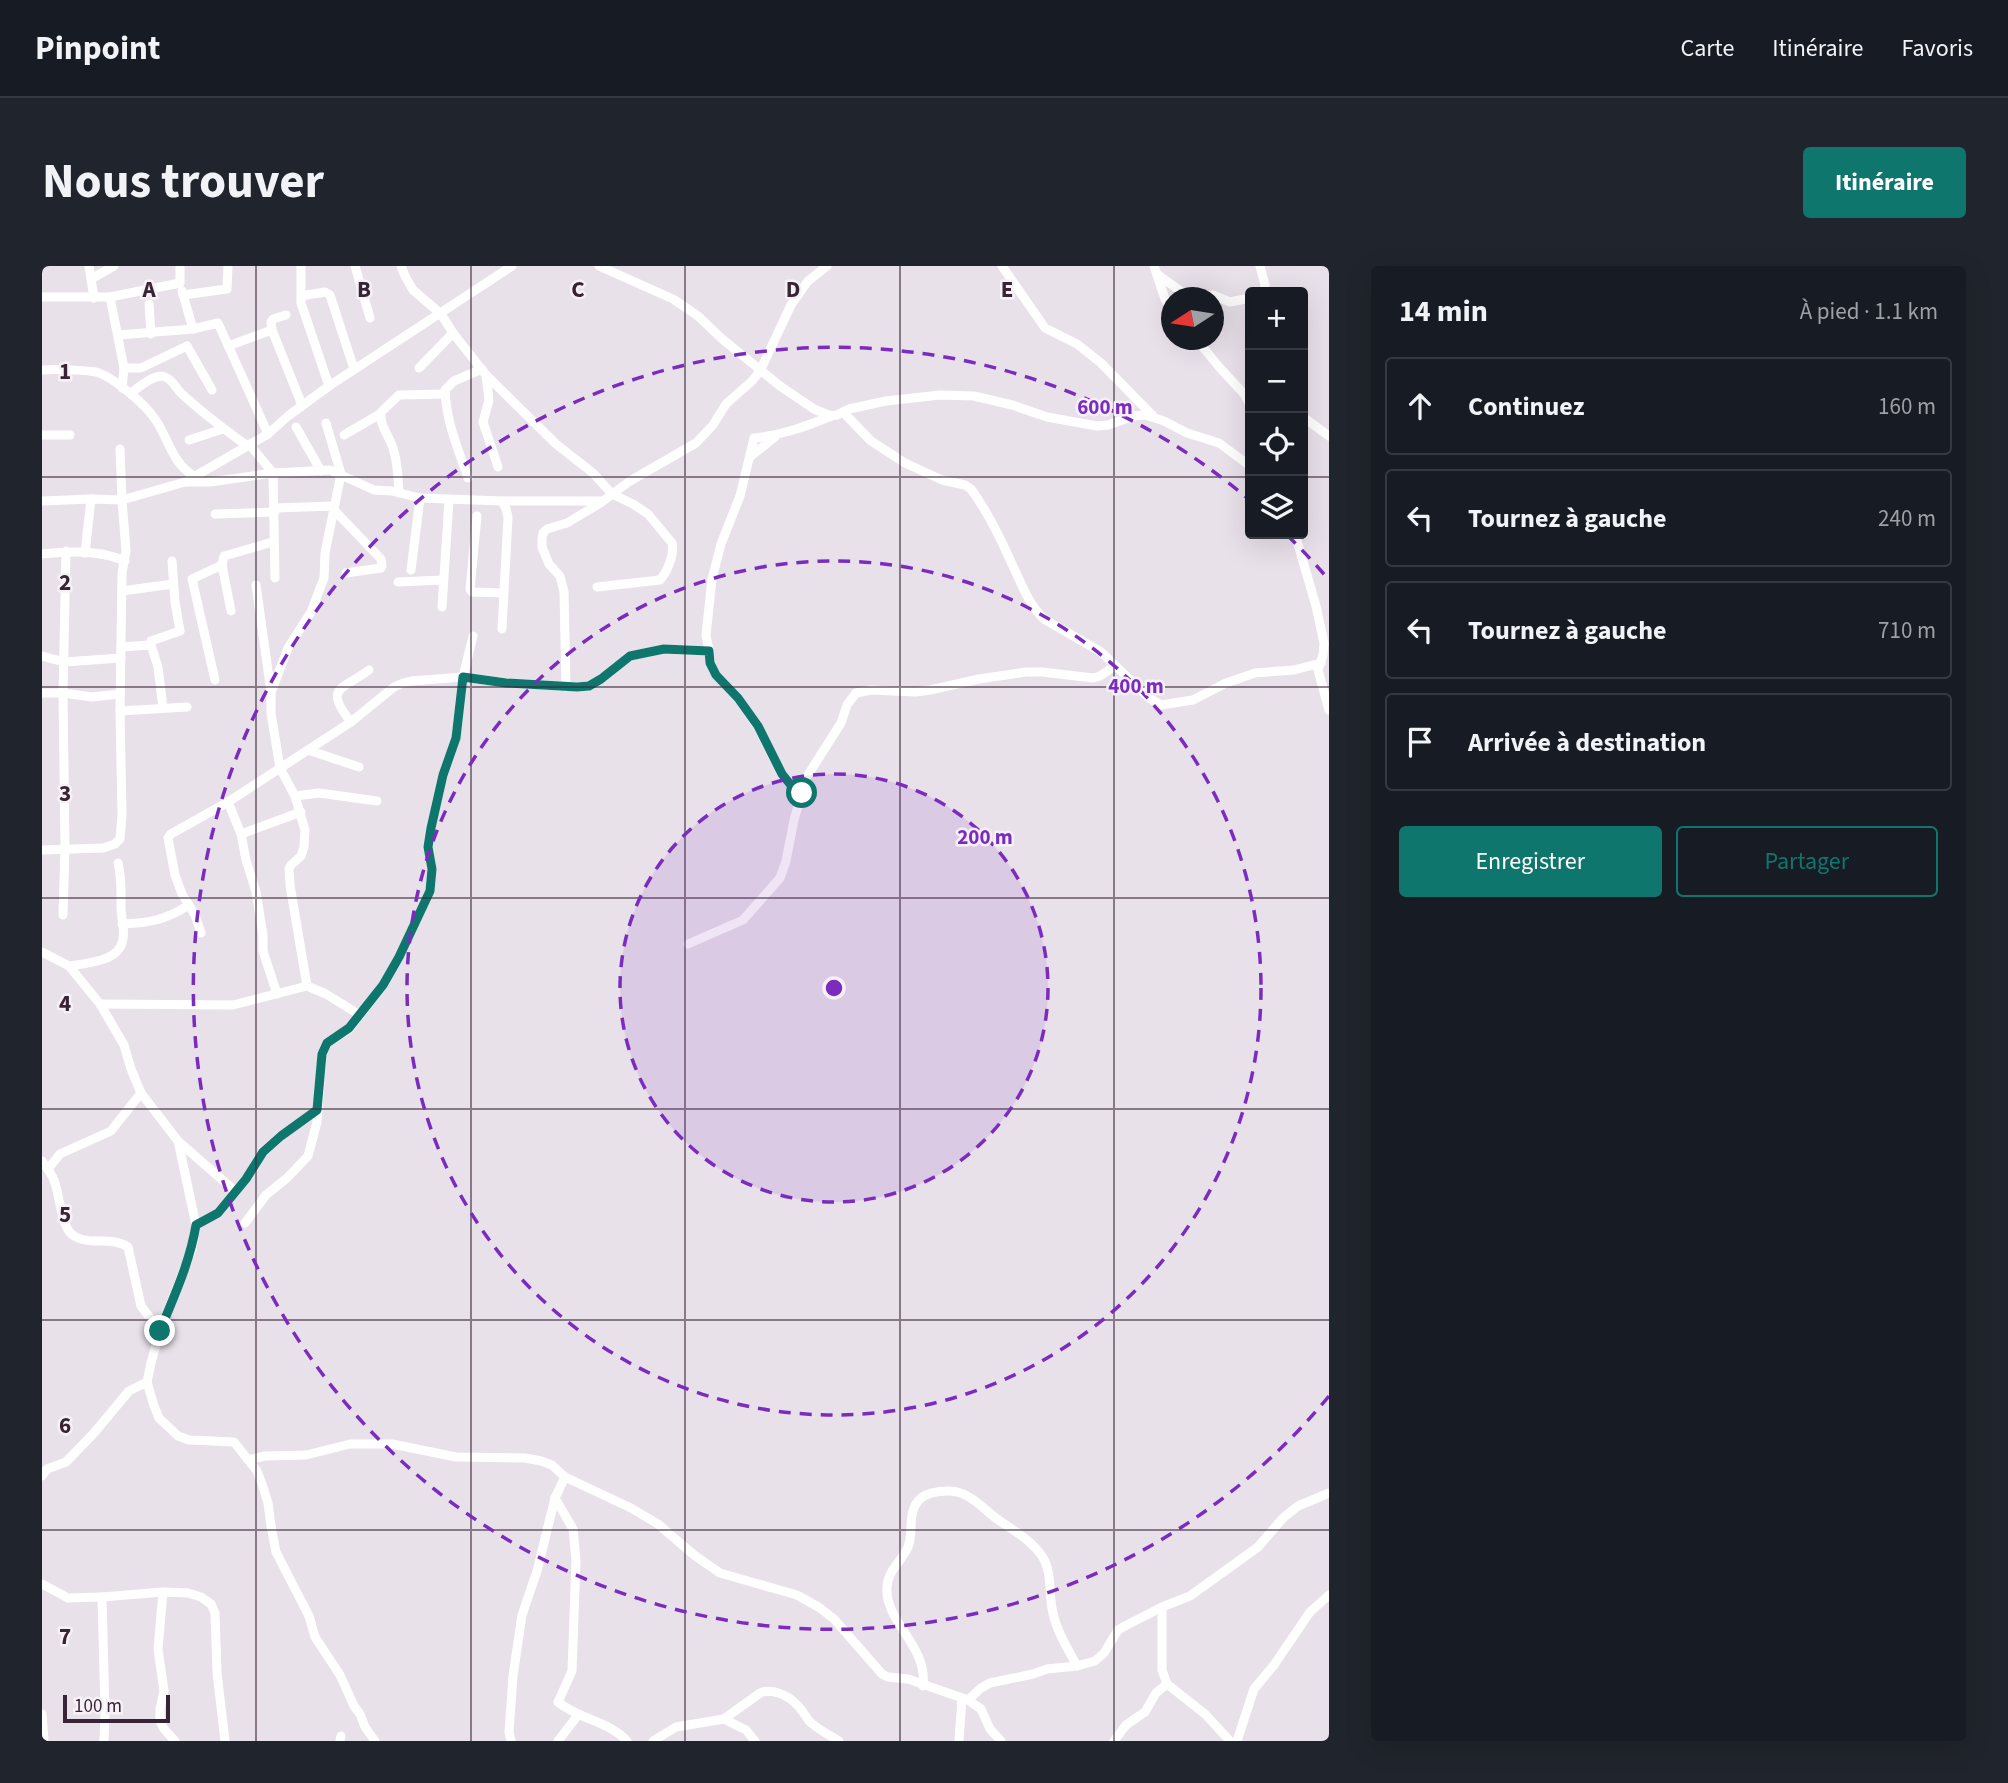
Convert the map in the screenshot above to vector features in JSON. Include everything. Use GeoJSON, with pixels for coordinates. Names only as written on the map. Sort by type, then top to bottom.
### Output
{"type":"FeatureCollection","features":[{"type":"Feature","properties":{"kind":"street"},"geometry":{"type":"LineString","coordinates":[[89,266],[94,298]]}},
{"type":"Feature","properties":{"kind":"street"},"geometry":{"type":"LineString","coordinates":[[91,279],[114,266]]}},
{"type":"Feature","properties":{"kind":"street"},"geometry":{"type":"LineString","coordinates":[[180,266],[180,283],[193,329]]}},
{"type":"Feature","properties":{"kind":"street"},"geometry":{"type":"LineString","coordinates":[[183,295],[227,289],[228,266]]}},
{"type":"Feature","properties":{"kind":"street"},"geometry":{"type":"LineString","coordinates":[[301,266],[301,296],[305,317],[329,386]]}},
{"type":"Feature","properties":{"kind":"street"},"geometry":{"type":"LineString","coordinates":[[355,266],[370,318]]}},
{"type":"Feature","properties":{"kind":"street"},"geometry":{"type":"LineString","coordinates":[[401,266],[413,290],[441,314],[484,372],[556,444],[593,473],[612,494],[648,514],[672,543],[674,548],[660,580],[597,587]]}},
{"type":"Feature","properties":{"kind":"street"},"geometry":{"type":"LineString","coordinates":[[185,482],[268,434],[329,386],[512,266]]}},
{"type":"Feature","properties":{"kind":"street"},"geometry":{"type":"LineString","coordinates":[[599,266],[673,299],[698,316],[760,371],[814,409],[831,416]]}},
{"type":"Feature","properties":{"kind":"street"},"geometry":{"type":"LineString","coordinates":[[1002,266],[1045,328],[1077,344],[1101,363],[1154,417],[1187,433],[1219,443],[1245,462]]}},
{"type":"Feature","properties":{"kind":"street"},"geometry":{"type":"LineString","coordinates":[[1260,266],[1265,287]]}},
{"type":"Feature","properties":{"kind":"street"},"geometry":{"type":"LineString","coordinates":[[566,687],[564,592],[560,576],[549,564],[542,547],[543,533],[547,529],[567,523],[651,468],[696,443],[713,425],[726,404],[760,371],[791,305],[820,268]]}},
{"type":"Feature","properties":{"kind":"street"},"geometry":{"type":"LineString","coordinates":[[1156,271],[1186,295],[1213,295],[1230,302],[1245,299]]}},
{"type":"Feature","properties":{"kind":"street"},"geometry":{"type":"LineString","coordinates":[[42,296],[110,297],[180,283]]}},
{"type":"Feature","properties":{"kind":"street"},"geometry":{"type":"LineString","coordinates":[[301,296],[325,292],[330,295],[354,369]]}},
{"type":"Feature","properties":{"kind":"street"},"geometry":{"type":"LineString","coordinates":[[110,297],[126,390]]}},
{"type":"Feature","properties":{"kind":"street"},"geometry":{"type":"LineString","coordinates":[[149,303],[151,334]]}},
{"type":"Feature","properties":{"kind":"street"},"geometry":{"type":"LineString","coordinates":[[286,315],[273,319],[272,330],[302,405]]}},
{"type":"Feature","properties":{"kind":"street"},"geometry":{"type":"LineString","coordinates":[[118,335],[193,329],[217,322],[268,434]]}},
{"type":"Feature","properties":{"kind":"street"},"geometry":{"type":"LineString","coordinates":[[228,346],[272,330]]}},
{"type":"Feature","properties":{"kind":"street"},"geometry":{"type":"LineString","coordinates":[[419,368],[453,333]]}},
{"type":"Feature","properties":{"kind":"street"},"geometry":{"type":"LineString","coordinates":[[124,368],[141,368],[187,346],[212,390]]}},
{"type":"Feature","properties":{"kind":"street"},"geometry":{"type":"LineString","coordinates":[[1205,350],[1245,395]]}},
{"type":"Feature","properties":{"kind":"street"},"geometry":{"type":"LineString","coordinates":[[42,370],[94,372],[104,375],[126,390],[155,418],[181,467],[194,475]]}},
{"type":"Feature","properties":{"kind":"street"},"geometry":{"type":"LineString","coordinates":[[468,478],[451,428],[445,394],[447,386],[454,382],[484,372]]}},
{"type":"Feature","properties":{"kind":"street"},"geometry":{"type":"LineString","coordinates":[[484,372],[489,400],[483,422],[498,467]]}},
{"type":"Feature","properties":{"kind":"street"},"geometry":{"type":"LineString","coordinates":[[126,390],[166,377],[178,391],[223,429],[248,444],[273,473],[275,578]]}},
{"type":"Feature","properties":{"kind":"street"},"geometry":{"type":"LineString","coordinates":[[344,435],[380,414],[399,395],[445,394]]}},
{"type":"Feature","properties":{"kind":"street"},"geometry":{"type":"LineString","coordinates":[[802,793],[782,774],[758,726],[738,698],[716,675],[710,663],[706,635],[712,579],[721,544],[740,496],[754,438],[776,436],[804,428],[849,409],[886,401],[940,395],[974,396],[1054,419],[1097,426],[1134,416],[1154,417]]}},
{"type":"Feature","properties":{"kind":"street"},"geometry":{"type":"LineString","coordinates":[[843,412],[871,441],[905,463],[942,480],[971,488],[1037,612],[1044,619],[1101,652],[1149,698],[1160,705],[1193,699],[1255,673],[1323,667]]}},
{"type":"Feature","properties":{"kind":"street"},"geometry":{"type":"LineString","coordinates":[[380,414],[393,449],[399,493]]}},
{"type":"Feature","properties":{"kind":"street"},"geometry":{"type":"LineString","coordinates":[[1308,421],[1329,436]]}},
{"type":"Feature","properties":{"kind":"street"},"geometry":{"type":"LineString","coordinates":[[271,692],[288,649],[311,611],[324,578],[325,553],[341,474],[326,423]]}},
{"type":"Feature","properties":{"kind":"street"},"geometry":{"type":"LineString","coordinates":[[296,427],[321,471]]}},
{"type":"Feature","properties":{"kind":"street"},"geometry":{"type":"LineString","coordinates":[[189,440],[223,429]]}},
{"type":"Feature","properties":{"kind":"street"},"geometry":{"type":"LineString","coordinates":[[42,435],[70,435]]}},
{"type":"Feature","properties":{"kind":"street"},"geometry":{"type":"LineString","coordinates":[[42,850],[103,848],[116,844],[120,839],[122,573],[126,541],[120,449]]}},
{"type":"Feature","properties":{"kind":"street"},"geometry":{"type":"LineString","coordinates":[[42,501],[122,500],[185,482],[330,470],[374,490],[420,498],[603,501]]}},
{"type":"Feature","properties":{"kind":"street"},"geometry":{"type":"LineString","coordinates":[[411,570],[420,498]]}},
{"type":"Feature","properties":{"kind":"street"},"geometry":{"type":"LineString","coordinates":[[85,553],[92,499]]}},
{"type":"Feature","properties":{"kind":"street"},"geometry":{"type":"LineString","coordinates":[[442,607],[449,500]]}},
{"type":"Feature","properties":{"kind":"street"},"geometry":{"type":"LineString","coordinates":[[502,501],[508,517],[502,629]]}},
{"type":"Feature","properties":{"kind":"street"},"geometry":{"type":"LineString","coordinates":[[215,514],[334,508],[381,559],[381,568],[346,573]]}},
{"type":"Feature","properties":{"kind":"street"},"geometry":{"type":"LineString","coordinates":[[477,516],[470,589],[477,593],[503,593]]}},
{"type":"Feature","properties":{"kind":"street"},"geometry":{"type":"LineString","coordinates":[[1296,539],[1324,643],[1323,667],[1329,710]]}},
{"type":"Feature","properties":{"kind":"street"},"geometry":{"type":"LineString","coordinates":[[231,611],[222,565],[224,556],[273,542]]}},
{"type":"Feature","properties":{"kind":"street"},"geometry":{"type":"LineString","coordinates":[[42,554],[66,551],[116,557],[125,561]]}},
{"type":"Feature","properties":{"kind":"street"},"geometry":{"type":"LineString","coordinates":[[63,915],[66,551]]}},
{"type":"Feature","properties":{"kind":"street"},"geometry":{"type":"LineString","coordinates":[[163,708],[158,667],[151,640],[180,631],[172,561]]}},
{"type":"Feature","properties":{"kind":"street"},"geometry":{"type":"LineString","coordinates":[[215,680],[192,579],[222,565]]}},
{"type":"Feature","properties":{"kind":"street"},"geometry":{"type":"LineString","coordinates":[[398,582],[443,580]]}},
{"type":"Feature","properties":{"kind":"street"},"geometry":{"type":"LineString","coordinates":[[122,591],[173,584]]}},
{"type":"Feature","properties":{"kind":"street"},"geometry":{"type":"LineString","coordinates":[[256,586],[280,768],[295,796],[305,830],[301,856],[289,869],[307,986]]}},
{"type":"Feature","properties":{"kind":"street"},"geometry":{"type":"LineString","coordinates":[[245,1223],[266,1195],[308,1156],[314,1133],[322,1054],[327,1043],[349,1028],[383,985],[430,891],[432,869],[428,847],[431,828],[443,775],[456,738],[463,677],[473,636]]}},
{"type":"Feature","properties":{"kind":"street"},"geometry":{"type":"LineString","coordinates":[[121,647],[151,645]]}},
{"type":"Feature","properties":{"kind":"street"},"geometry":{"type":"LineString","coordinates":[[201,933],[175,875],[168,838],[171,834],[228,802],[351,722],[394,687],[411,681],[463,677],[506,683],[589,686],[630,656],[664,649],[709,651]]}},
{"type":"Feature","properties":{"kind":"street"},"geometry":{"type":"LineString","coordinates":[[42,656],[64,662],[121,658]]}},
{"type":"Feature","properties":{"kind":"street"},"geometry":{"type":"LineString","coordinates":[[688,944],[743,920],[780,878],[806,778],[841,723],[847,705],[856,693],[879,690],[916,692],[1026,672],[1093,678],[1115,666]]}},
{"type":"Feature","properties":{"kind":"street"},"geometry":{"type":"LineString","coordinates":[[351,722],[336,696],[337,693],[369,670]]}},
{"type":"Feature","properties":{"kind":"street"},"geometry":{"type":"LineString","coordinates":[[42,693],[92,697],[120,694]]}},
{"type":"Feature","properties":{"kind":"street"},"geometry":{"type":"LineString","coordinates":[[120,711],[187,707]]}},
{"type":"Feature","properties":{"kind":"street"},"geometry":{"type":"LineString","coordinates":[[308,750],[359,767]]}},
{"type":"Feature","properties":{"kind":"street"},"geometry":{"type":"LineString","coordinates":[[295,796],[319,793],[377,801]]}},
{"type":"Feature","properties":{"kind":"street"},"geometry":{"type":"LineString","coordinates":[[228,802],[241,834],[256,892],[263,951],[277,994]]}},
{"type":"Feature","properties":{"kind":"street"},"geometry":{"type":"LineString","coordinates":[[241,834],[301,812]]}},
{"type":"Feature","properties":{"kind":"street"},"geometry":{"type":"LineString","coordinates":[[69,966],[97,962],[117,953],[120,948],[124,938],[121,873],[118,863]]}},
{"type":"Feature","properties":{"kind":"street"},"geometry":{"type":"LineString","coordinates":[[122,925],[171,917],[189,905]]}},
{"type":"Feature","properties":{"kind":"street"},"geometry":{"type":"LineString","coordinates":[[42,952],[69,966],[100,1004],[124,1045],[141,1093],[178,1141],[235,1191]]}},
{"type":"Feature","properties":{"kind":"street"},"geometry":{"type":"LineString","coordinates":[[100,1004],[233,1005],[307,986],[360,1015]]}},
{"type":"Feature","properties":{"kind":"street"},"geometry":{"type":"LineString","coordinates":[[141,1093],[111,1131],[60,1154],[45,1165],[53,1176],[66,1229],[71,1235],[80,1240],[122,1243],[128,1247],[141,1306],[160,1331]]}},
{"type":"Feature","properties":{"kind":"street"},"geometry":{"type":"LineString","coordinates":[[196,1225],[218,1213],[263,1152],[317,1110]]}},
{"type":"Feature","properties":{"kind":"street"},"geometry":{"type":"LineString","coordinates":[[178,1141],[196,1225],[192,1249],[160,1331],[148,1382],[159,1419],[178,1436],[189,1440],[234,1442],[257,1471],[268,1503],[276,1552],[309,1616],[315,1637],[340,1675],[365,1727],[375,1741]]}},
{"type":"Feature","properties":{"kind":"street"},"geometry":{"type":"LineString","coordinates":[[44,1471],[66,1462],[130,1391],[148,1382]]}},
{"type":"Feature","properties":{"kind":"street"},"geometry":{"type":"LineString","coordinates":[[248,1460],[265,1456],[306,1455],[350,1444],[392,1444],[456,1457],[525,1458],[552,1465],[565,1477],[659,1524],[694,1555],[720,1573],[797,1595],[820,1608],[834,1619],[881,1674],[908,1679],[965,1699],[981,1709],[990,1729],[1001,1741]]}},
{"type":"Feature","properties":{"kind":"street"},"geometry":{"type":"LineString","coordinates":[[511,1741],[509,1732],[513,1676],[522,1615],[537,1571],[555,1498],[565,1477]]}},
{"type":"Feature","properties":{"kind":"street"},"geometry":{"type":"LineString","coordinates":[[923,1686],[923,1667],[915,1647],[892,1609],[886,1591],[889,1577],[908,1548],[912,1513],[919,1499],[950,1491],[962,1493],[999,1521],[1019,1532],[1044,1558],[1053,1614],[1077,1666]]}},
{"type":"Feature","properties":{"kind":"street"},"geometry":{"type":"LineString","coordinates":[[959,1741],[965,1699],[981,1688],[990,1683],[1047,1669],[1095,1661],[1104,1653],[1118,1630],[1189,1596],[1258,1546],[1283,1518],[1298,1506],[1329,1493]]}},
{"type":"Feature","properties":{"kind":"street"},"geometry":{"type":"LineString","coordinates":[[555,1498],[573,1529],[576,1560],[572,1671],[558,1702],[578,1715],[610,1728],[627,1741]]}},
{"type":"Feature","properties":{"kind":"street"},"geometry":{"type":"LineString","coordinates":[[42,1584],[68,1598],[188,1593],[211,1604],[215,1614],[217,1673],[225,1741]]}},
{"type":"Feature","properties":{"kind":"street"},"geometry":{"type":"LineString","coordinates":[[163,1592],[158,1648],[164,1691],[160,1721],[175,1741]]}},
{"type":"Feature","properties":{"kind":"street"},"geometry":{"type":"LineString","coordinates":[[1237,1741],[1254,1689],[1310,1612],[1329,1595]]}},
{"type":"Feature","properties":{"kind":"street"},"geometry":{"type":"LineString","coordinates":[[102,1597],[104,1741]]}},
{"type":"Feature","properties":{"kind":"street"},"geometry":{"type":"LineString","coordinates":[[1162,1607],[1162,1670],[1167,1684],[1205,1714],[1230,1741]]}},
{"type":"Feature","properties":{"kind":"street"},"geometry":{"type":"LineString","coordinates":[[1114,1741],[1126,1725],[1144,1712],[1156,1693],[1167,1684]]}},
{"type":"Feature","properties":{"kind":"street"},"geometry":{"type":"LineString","coordinates":[[653,1741],[677,1727],[724,1719],[765,1690],[788,1697],[813,1724],[839,1741]]}},
{"type":"Feature","properties":{"kind":"street"},"geometry":{"type":"LineString","coordinates":[[42,1714],[44,1741]]}},
{"type":"Feature","properties":{"kind":"street"},"geometry":{"type":"LineString","coordinates":[[558,1741],[578,1715]]}},
{"type":"Feature","properties":{"kind":"street"},"geometry":{"type":"LineString","coordinates":[[724,1719],[746,1730],[755,1741]]}},
{"type":"Feature","properties":{"kind":"route"},"geometry":{"type":"LineString","coordinates":[[160,1331],[192,1249],[196,1225],[218,1213],[246,1179],[263,1152],[317,1110],[322,1054],[327,1043],[349,1028],[383,985],[424,906],[430,891],[432,869],[428,847],[431,828],[443,775],[456,738],[463,677],[506,683],[589,686],[630,656],[664,649],[709,651],[710,663],[716,675],[738,698],[758,726],[782,774],[802,793]]}}]}
